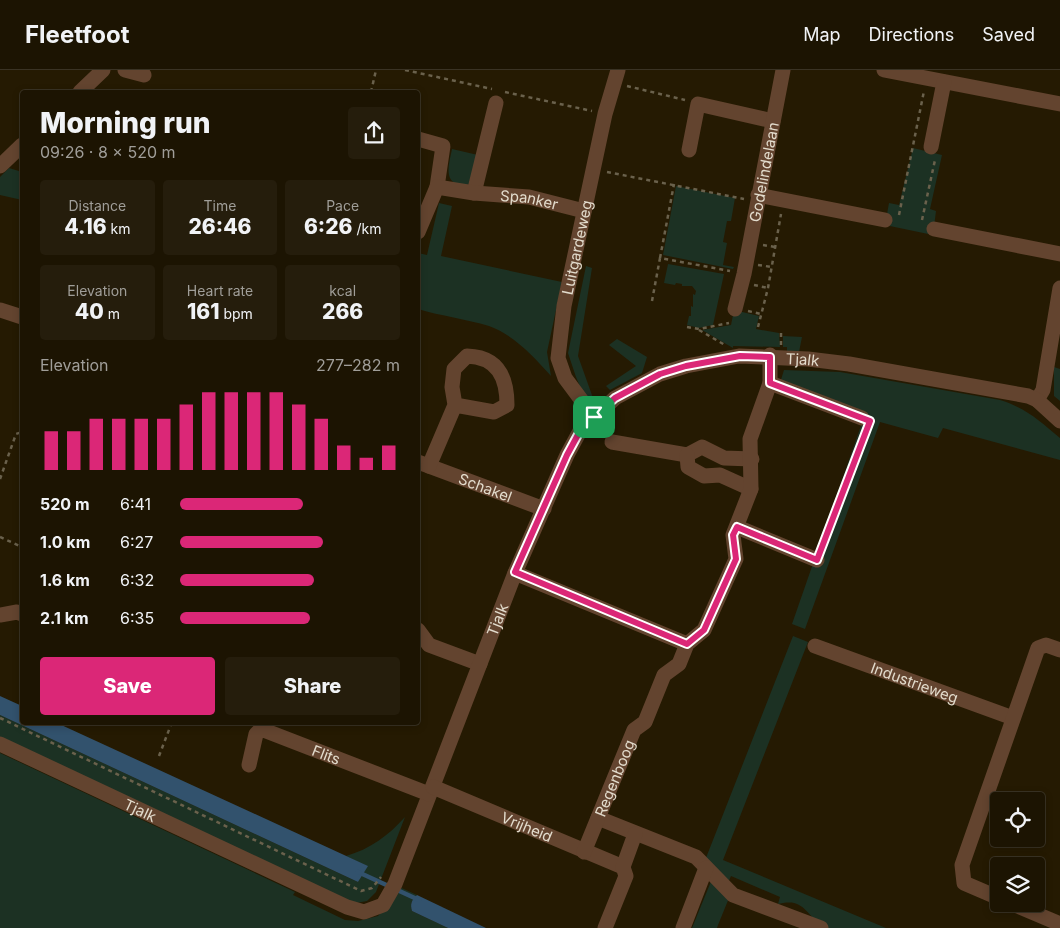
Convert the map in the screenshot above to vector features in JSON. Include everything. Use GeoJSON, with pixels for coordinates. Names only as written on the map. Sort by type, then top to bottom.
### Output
{"type":"FeatureCollection","features":[{"type":"Feature","properties":{"kind":"street"},"geometry":{"type":"LineString","coordinates":[[82,90],[103,70]]}},
{"type":"Feature","properties":{"kind":"street"},"geometry":{"type":"LineString","coordinates":[[125,70],[144,75]]}},
{"type":"Feature","properties":{"kind":"street","name":"Godelindelaan"},"geometry":{"type":"LineString","coordinates":[[733,315],[750,274],[758,195],[783,70]]}},
{"type":"Feature","properties":{"kind":"street"},"geometry":{"type":"LineString","coordinates":[[884,70],[1060,104]]}},
{"type":"Feature","properties":{"kind":"street","name":"Luitgardeweg"},"geometry":{"type":"LineString","coordinates":[[594,417],[565,378],[558,358],[564,306],[605,114],[617,77]]}},
{"type":"Feature","properties":{"kind":"street"},"geometry":{"type":"LineString","coordinates":[[931,147],[944,82]]}},
{"type":"Feature","properties":{"kind":"street"},"geometry":{"type":"LineString","coordinates":[[474,193],[496,103]]}},
{"type":"Feature","properties":{"kind":"street"},"geometry":{"type":"LineString","coordinates":[[689,150],[698,104],[773,122]]}},
{"type":"Feature","properties":{"kind":"street"},"geometry":{"type":"LineString","coordinates":[[420,140],[443,146],[438,187],[420,228]]}},
{"type":"Feature","properties":{"kind":"street"},"geometry":{"type":"LineString","coordinates":[[0,166],[20,147]]}},
{"type":"Feature","properties":{"kind":"street","name":"Spanker"},"geometry":{"type":"LineString","coordinates":[[438,187],[474,193],[529,197],[584,211]]}},
{"type":"Feature","properties":{"kind":"street"},"geometry":{"type":"LineString","coordinates":[[758,195],[891,221]]}},
{"type":"Feature","properties":{"kind":"street"},"geometry":{"type":"LineString","coordinates":[[934,229],[1060,254]]}},
{"type":"Feature","properties":{"kind":"street"},"geometry":{"type":"LineString","coordinates":[[1036,400],[1043,390],[1060,288]]}},
{"type":"Feature","properties":{"kind":"street"},"geometry":{"type":"LineString","coordinates":[[0,310],[20,316]]}},
{"type":"Feature","properties":{"kind":"street","name":"Tjalk"},"geometry":{"type":"LineString","coordinates":[[0,744],[251,863],[348,907],[364,912],[383,905],[396,884],[515,572],[567,455],[580,431],[615,398],[660,374],[686,366],[712,360],[774,353],[1018,393],[1036,400],[1060,421]]}},
{"type":"Feature","properties":{"kind":"street","name":"Regenboog"},"geometry":{"type":"LineString","coordinates":[[584,852],[634,730],[645,722],[664,675],[679,664],[687,644],[704,630],[736,559],[733,535],[751,489],[752,459],[750,439],[770,383],[774,353]]}},
{"type":"Feature","properties":{"kind":"street"},"geometry":{"type":"LineString","coordinates":[[770,383],[862,418]]}},
{"type":"Feature","properties":{"kind":"street","name":"Schakel"},"geometry":{"type":"LineString","coordinates":[[455,405],[423,464],[544,509]]}},
{"type":"Feature","properties":{"kind":"street"},"geometry":{"type":"LineString","coordinates":[[612,442],[687,455],[702,447],[724,458],[752,459]]}},
{"type":"Feature","properties":{"kind":"street"},"geometry":{"type":"LineString","coordinates":[[687,455],[688,468],[704,476],[720,475],[751,489]]}},
{"type":"Feature","properties":{"kind":"street"},"geometry":{"type":"LineString","coordinates":[[737,527],[817,560]]}},
{"type":"Feature","properties":{"kind":"street"},"geometry":{"type":"LineString","coordinates":[[515,572],[687,644]]}},
{"type":"Feature","properties":{"kind":"street"},"geometry":{"type":"LineString","coordinates":[[0,614],[20,613]]}},
{"type":"Feature","properties":{"kind":"street"},"geometry":{"type":"LineString","coordinates":[[420,633],[429,646],[480,664]]}},
{"type":"Feature","properties":{"kind":"street","name":"Industrieweg"},"geometry":{"type":"LineString","coordinates":[[815,646],[1013,718]]}},
{"type":"Feature","properties":{"kind":"street"},"geometry":{"type":"LineString","coordinates":[[990,894],[964,883],[962,865],[1038,648],[1046,646],[1060,650]]}},
{"type":"Feature","properties":{"kind":"street","name":"Flits"},"geometry":{"type":"LineString","coordinates":[[249,766],[256,734],[262,729],[431,791]]}},
{"type":"Feature","properties":{"kind":"street","name":"Vrijheid"},"geometry":{"type":"LineString","coordinates":[[431,791],[623,867]]}},
{"type":"Feature","properties":{"kind":"street"},"geometry":{"type":"LineString","coordinates":[[598,818],[696,857],[734,895],[821,928]]}},
{"type":"Feature","properties":{"kind":"street"},"geometry":{"type":"LineString","coordinates":[[606,928],[626,876],[623,867],[635,834]]}},
{"type":"Feature","properties":{"kind":"street"},"geometry":{"type":"LineString","coordinates":[[683,928],[706,868]]}},
{"type":"Feature","properties":{"kind":"street"},"geometry":{"type":"LineString","coordinates":[[1032,912],[1060,924]]}},
{"type":"Feature","properties":{"kind":"path"},"geometry":{"type":"LineString","coordinates":[[371,90],[376,70]]}},
{"type":"Feature","properties":{"kind":"path"},"geometry":{"type":"LineString","coordinates":[[617,77],[698,104]]}},
{"type":"Feature","properties":{"kind":"path"},"geometry":{"type":"LineString","coordinates":[[891,221],[926,78]]}},
{"type":"Feature","properties":{"kind":"path"},"geometry":{"type":"LineString","coordinates":[[593,170],[674,184],[748,200],[758,195]]}},
{"type":"Feature","properties":{"kind":"path"},"geometry":{"type":"LineString","coordinates":[[652,302],[674,184]]}},
{"type":"Feature","properties":{"kind":"path","name":"Godelindelaan"},"geometry":{"type":"LineString","coordinates":[[758,327],[768,288],[778,223],[784,200]]}},
{"type":"Feature","properties":{"kind":"path","name":"Godelindelaan"},"geometry":{"type":"LineString","coordinates":[[772,222],[778,223]]}},
{"type":"Feature","properties":{"kind":"path","name":"Godelindelaan"},"geometry":{"type":"LineString","coordinates":[[759,244],[775,247]]}},
{"type":"Feature","properties":{"kind":"path"},"geometry":{"type":"LineString","coordinates":[[660,258],[750,274],[772,267]]}},
{"type":"Feature","properties":{"kind":"path"},"geometry":{"type":"LineString","coordinates":[[750,274],[768,288]]}},
{"type":"Feature","properties":{"kind":"path"},"geometry":{"type":"LineString","coordinates":[[698,329],[733,315]]}},
{"type":"Feature","properties":{"kind":"path"},"geometry":{"type":"LineString","coordinates":[[687,327],[698,329],[726,345]]}},
{"type":"Feature","properties":{"kind":"path","name":"Tjalk"},"geometry":{"type":"LineString","coordinates":[[774,353],[781,332]]}},
{"type":"Feature","properties":{"kind":"path"},"geometry":{"type":"LineString","coordinates":[[817,560],[870,421],[862,418]]}},
{"type":"Feature","properties":{"kind":"path"},"geometry":{"type":"LineString","coordinates":[[0,479],[16,434],[20,433]]}},
{"type":"Feature","properties":{"kind":"path"},"geometry":{"type":"LineString","coordinates":[[0,537],[20,545]]}},
{"type":"Feature","properties":{"kind":"path","name":"Tjalk"},"geometry":{"type":"LineString","coordinates":[[0,718],[361,891],[372,888],[385,873]]}},
{"type":"Feature","properties":{"kind":"path"},"geometry":{"type":"LineString","coordinates":[[159,756],[171,725]]}},
{"type":"Feature","properties":{"kind":"green space"},"geometry":{"type":"Polygon","coordinates":[[[913,148],[942,155],[930,209],[936,211],[933,235],[885,225],[889,203],[899,205],[913,148]]]}},
{"type":"Feature","properties":{"kind":"green space"},"geometry":{"type":"Polygon","coordinates":[[[452,149],[478,155],[470,184],[458,184],[450,179],[449,164],[452,149]]]}},
{"type":"Feature","properties":{"kind":"green space"},"geometry":{"type":"Polygon","coordinates":[[[9,168],[20,171],[20,200],[0,195],[0,177],[9,168]]]}},
{"type":"Feature","properties":{"kind":"green space"},"geometry":{"type":"Polygon","coordinates":[[[676,186],[735,198],[731,221],[727,221],[723,242],[727,243],[723,265],[734,267],[733,269],[663,255],[676,186]]]}},
{"type":"Feature","properties":{"kind":"green space"},"geometry":{"type":"Polygon","coordinates":[[[439,203],[452,206],[441,256],[562,282],[547,352],[551,376],[523,347],[498,330],[489,326],[420,310],[420,253],[427,255],[439,203]]]}},
{"type":"Feature","properties":{"kind":"green space"},"geometry":{"type":"Polygon","coordinates":[[[668,264],[724,274],[713,325],[699,328],[687,325],[689,316],[691,316],[691,306],[693,307],[693,294],[695,295],[696,291],[692,286],[664,283],[668,264]]]}},
{"type":"Feature","properties":{"kind":"green space"},"geometry":{"type":"Polygon","coordinates":[[[586,266],[592,268],[578,356],[593,398],[588,405],[568,353],[586,266]]]}},
{"type":"Feature","properties":{"kind":"green space"},"geometry":{"type":"Polygon","coordinates":[[[734,310],[759,316],[756,329],[779,333],[780,347],[733,346],[733,348],[702,330],[731,325],[734,310]]]}},
{"type":"Feature","properties":{"kind":"green space"},"geometry":{"type":"Polygon","coordinates":[[[783,336],[802,337],[799,352],[787,352],[787,347],[783,347],[783,336]]]}},
{"type":"Feature","properties":{"kind":"green space"},"geometry":{"type":"Polygon","coordinates":[[[617,339],[647,357],[642,373],[610,390],[606,386],[636,366],[609,345],[617,339]]]}},
{"type":"Feature","properties":{"kind":"green space"},"geometry":{"type":"Polygon","coordinates":[[[1054,367],[1060,369],[1060,401],[1054,396],[1054,367]]]}},
{"type":"Feature","properties":{"kind":"green space"},"geometry":{"type":"Polygon","coordinates":[[[784,370],[840,372],[1000,400],[1025,411],[1060,438],[1060,460],[943,428],[938,438],[880,422],[805,629],[792,624],[865,414],[780,383],[784,370]]]}},
{"type":"Feature","properties":{"kind":"green space"},"geometry":{"type":"Polygon","coordinates":[[[793,636],[808,642],[723,860],[886,928],[825,928],[803,907],[794,903],[778,904],[780,897],[731,876],[728,883],[704,863],[793,636]]]}},
{"type":"Feature","properties":{"kind":"green space"},"geometry":{"type":"Polygon","coordinates":[[[0,715],[358,882],[367,866],[346,856],[363,850],[378,841],[405,817],[376,892],[367,901],[351,904],[0,737],[0,715]]]}},
{"type":"Feature","properties":{"kind":"green space"},"geometry":{"type":"Polygon","coordinates":[[[0,753],[295,892],[293,895],[345,920],[358,921],[378,916],[387,906],[395,885],[417,895],[413,899],[412,911],[448,928],[0,928],[0,753]]]}},
{"type":"Feature","properties":{"kind":"green space"},"geometry":{"type":"Polygon","coordinates":[[[712,879],[729,898],[717,928],[692,928],[712,879]]]}},
{"type":"Feature","properties":{"kind":"water"},"geometry":{"type":"Polygon","coordinates":[[[0,696],[20,705],[20,724],[0,715],[0,696]]]}},
{"type":"Feature","properties":{"kind":"water"},"geometry":{"type":"Polygon","coordinates":[[[21,725],[61,725],[368,866],[358,882],[21,725]]]}},
{"type":"Feature","properties":{"kind":"water"},"geometry":{"type":"Polygon","coordinates":[[[417,895],[486,928],[448,928],[412,911],[413,899],[417,895]]]}},
{"type":"Feature","properties":{"kind":"waterway"},"geometry":{"type":"LineString","coordinates":[[358,872],[419,900]]}},
{"type":"Feature","properties":{"kind":"route"},"geometry":{"type":"LineString","coordinates":[[740,356],[770,357],[770,383],[870,421],[817,560],[737,527],[733,535],[736,559],[704,630],[687,644],[515,572],[567,455],[580,431],[594,417],[615,398],[660,374],[712,360],[740,356]]}}]}
